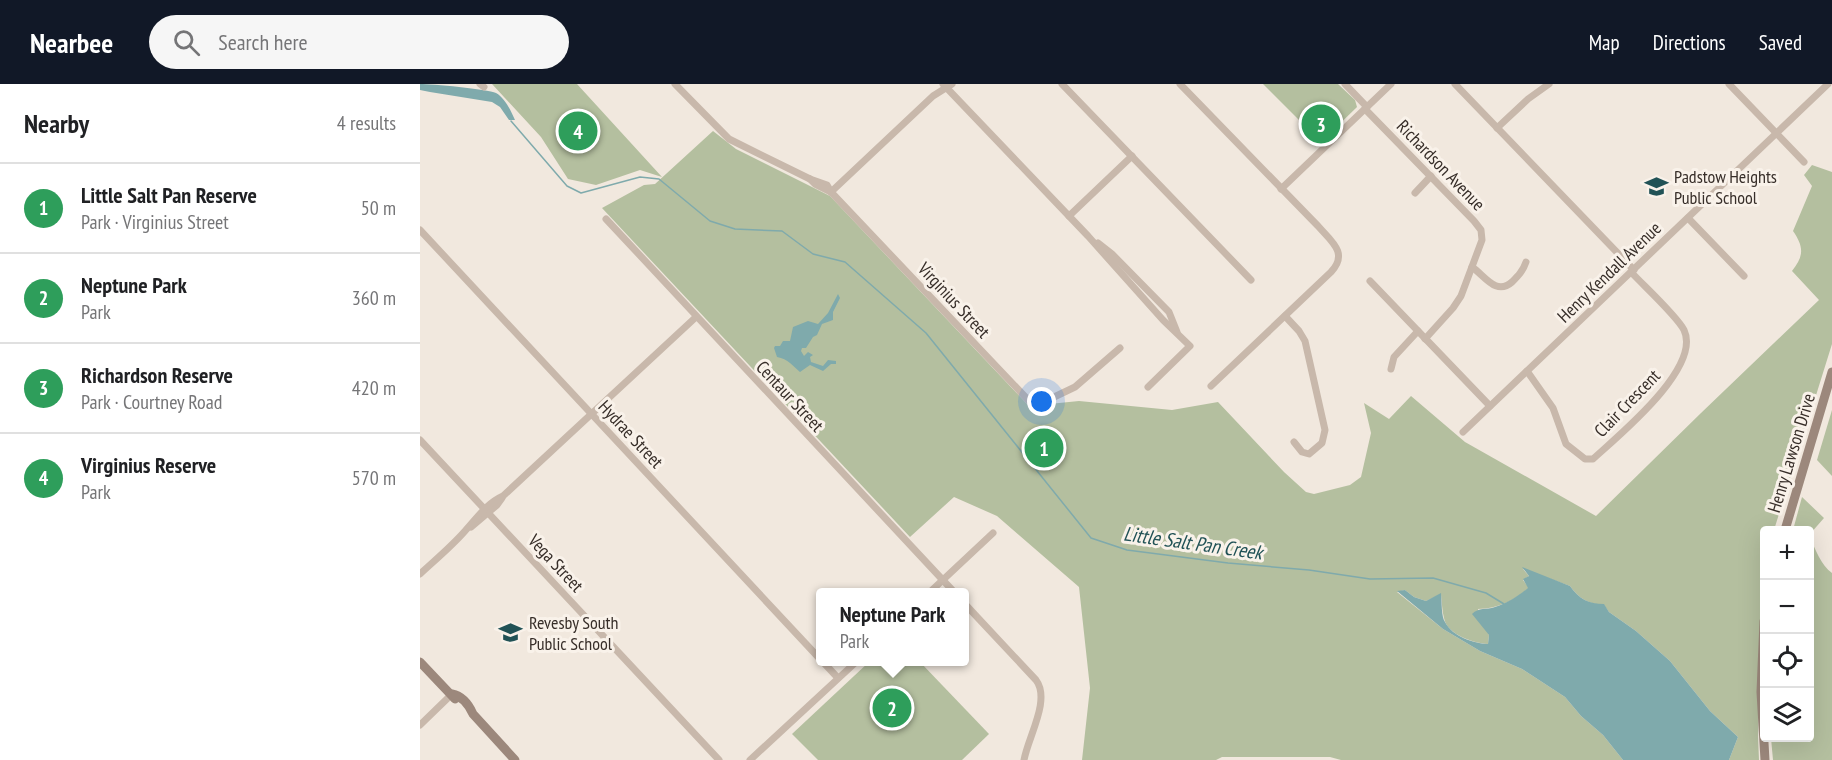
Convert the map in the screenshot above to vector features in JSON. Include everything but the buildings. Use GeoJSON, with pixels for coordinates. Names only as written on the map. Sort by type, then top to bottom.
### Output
{"type":"FeatureCollection","features":[{"type":"Feature","properties":{"kind":"main road","name":"Henry Lawson Drive"},"geometry":{"type":"LineString","coordinates":[[1786,526],[1832,371]]}},
{"type":"Feature","properties":{"kind":"main road"},"geometry":{"type":"LineString","coordinates":[[1763,634],[1761,692],[1765,760]]}},
{"type":"Feature","properties":{"kind":"main road"},"geometry":{"type":"LineString","coordinates":[[420,662],[465,710],[473,714],[515,760]]}},
{"type":"Feature","properties":{"kind":"street","name":"Virginius Street"},"geometry":{"type":"LineString","coordinates":[[675,84],[729,139],[810,179],[831,192],[1032,404],[1041,405],[1075,387],[1119,348]]}},
{"type":"Feature","properties":{"kind":"street"},"geometry":{"type":"LineString","coordinates":[[1062,84],[1251,280]]}},
{"type":"Feature","properties":{"kind":"street"},"geometry":{"type":"LineString","coordinates":[[1180,84],[1335,246],[1339,260],[1335,268],[1211,386]]}},
{"type":"Feature","properties":{"kind":"street","name":"Richardson Avenue"},"geometry":{"type":"LineString","coordinates":[[1345,84],[1481,230],[1482,240],[1458,301],[1425,339]]}},
{"type":"Feature","properties":{"kind":"street"},"geometry":{"type":"LineString","coordinates":[[1281,189],[1391,84]]}},
{"type":"Feature","properties":{"kind":"street"},"geometry":{"type":"LineString","coordinates":[[1455,84],[1632,271]]}},
{"type":"Feature","properties":{"kind":"street"},"geometry":{"type":"LineString","coordinates":[[1497,128],[1528,99],[1549,84]]}},
{"type":"Feature","properties":{"kind":"street"},"geometry":{"type":"LineString","coordinates":[[1729,84],[1804,162]]}},
{"type":"Feature","properties":{"kind":"street","name":"Henry Kendall Avenue"},"geometry":{"type":"LineString","coordinates":[[1463,432],[1828,84]]}},
{"type":"Feature","properties":{"kind":"street"},"geometry":{"type":"LineString","coordinates":[[831,192],[947,85],[1089,236],[1138,294],[1190,346],[1148,387]]}},
{"type":"Feature","properties":{"kind":"street"},"geometry":{"type":"LineString","coordinates":[[1069,216],[1132,156]]}},
{"type":"Feature","properties":{"kind":"street"},"geometry":{"type":"LineString","coordinates":[[1415,193],[1431,176]]}},
{"type":"Feature","properties":{"kind":"street"},"geometry":{"type":"LineString","coordinates":[[1688,218],[1744,276]]}},
{"type":"Feature","properties":{"kind":"street","name":"Centaur Street"},"geometry":{"type":"LineString","coordinates":[[606,219],[950,588]]}},
{"type":"Feature","properties":{"kind":"street","name":"Hydrae Street"},"geometry":{"type":"LineString","coordinates":[[420,231],[816,655]]}},
{"type":"Feature","properties":{"kind":"street"},"geometry":{"type":"LineString","coordinates":[[1473,267],[1494,286],[1501,288],[1508,285],[1521,272],[1526,262]]}},
{"type":"Feature","properties":{"kind":"street","name":"Clair Crescent"},"geometry":{"type":"LineString","coordinates":[[1527,371],[1553,408],[1566,444],[1585,459],[1593,459],[1667,387],[1686,346],[1682,327],[1632,271]]}},
{"type":"Feature","properties":{"kind":"street"},"geometry":{"type":"LineString","coordinates":[[1370,281],[1490,406]]}},
{"type":"Feature","properties":{"kind":"street"},"geometry":{"type":"LineString","coordinates":[[1285,316],[1305,341],[1325,430],[1322,443],[1309,454],[1302,452],[1294,442]]}},
{"type":"Feature","properties":{"kind":"street"},"geometry":{"type":"LineString","coordinates":[[420,574],[487,511],[494,501],[503,496],[696,317]]}},
{"type":"Feature","properties":{"kind":"street"},"geometry":{"type":"LineString","coordinates":[[1391,369],[1394,357],[1418,332]]}},
{"type":"Feature","properties":{"kind":"street","name":"Vega Street"},"geometry":{"type":"LineString","coordinates":[[420,440],[719,760]]}},
{"type":"Feature","properties":{"kind":"street"},"geometry":{"type":"LineString","coordinates":[[934,588],[993,533]]}},
{"type":"Feature","properties":{"kind":"street"},"geometry":{"type":"LineString","coordinates":[[969,608],[1042,689],[1040,709],[1024,760]]}},
{"type":"Feature","properties":{"kind":"street","name":"Hydrae Street"},"geometry":{"type":"LineString","coordinates":[[827,666],[838,678]]}},
{"type":"Feature","properties":{"kind":"street"},"geometry":{"type":"LineString","coordinates":[[750,760],[852,666]]}},
{"type":"Feature","properties":{"kind":"street"},"geometry":{"type":"LineString","coordinates":[[420,725],[452,694]]}},
{"type":"Feature","properties":{"kind":"green space"},"geometry":{"type":"Polygon","coordinates":[[[492,84],[577,84],[662,177],[640,170],[596,185],[568,179],[541,137],[492,84]]]}},
{"type":"Feature","properties":{"kind":"green space"},"geometry":{"type":"Polygon","coordinates":[[[1263,84],[1338,84],[1355,100],[1357,107],[1321,142],[1263,84]]]}},
{"type":"Feature","properties":{"kind":"green space"},"geometry":{"type":"Polygon","coordinates":[[[713,131],[736,149],[830,196],[1029,406],[1079,401],[1172,410],[1218,402],[1284,472],[1306,492],[1314,494],[1350,485],[1361,477],[1371,433],[1364,403],[1389,419],[1411,396],[1465,442],[1596,516],[1819,300],[1792,271],[1799,261],[1801,251],[1793,231],[1812,186],[1804,175],[1812,165],[1832,172],[1832,344],[1775,526],[1760,526],[1759,760],[1729,760],[1738,737],[1710,711],[1670,661],[1636,631],[1609,612],[1604,605],[1585,600],[1570,586],[1523,569],[1529,576],[1523,580],[1529,588],[1505,603],[1478,609],[1489,635],[1488,644],[1469,640],[1450,629],[1444,618],[1441,594],[1426,601],[1414,597],[1405,590],[1397,592],[1443,629],[1480,651],[1522,669],[1565,697],[1581,716],[1603,735],[1623,760],[1341,760],[1330,757],[1222,757],[1216,760],[1082,760],[1090,688],[1079,587],[997,516],[954,497],[910,537],[602,208],[644,185],[655,184],[713,131]]]}},
{"type":"Feature","properties":{"kind":"green space"},"geometry":{"type":"Polygon","coordinates":[[[1832,410],[1832,476],[1817,460],[1832,410]]]}},
{"type":"Feature","properties":{"kind":"green space"},"geometry":{"type":"Polygon","coordinates":[[[1802,497],[1824,518],[1814,529],[1814,526],[1794,526],[1802,497]]]}},
{"type":"Feature","properties":{"kind":"green space"},"geometry":{"type":"Polygon","coordinates":[[[1814,547],[1832,573],[1832,760],[1773,760],[1771,742],[1814,742],[1814,547]]]}},
{"type":"Feature","properties":{"kind":"green space"},"geometry":{"type":"Polygon","coordinates":[[[865,666],[924,666],[989,734],[962,760],[818,760],[792,734],[865,666]]]}},
{"type":"Feature","properties":{"kind":"water"},"geometry":{"type":"Polygon","coordinates":[[[420,84],[491,91],[505,101],[515,120],[509,120],[500,107],[492,102],[420,90],[420,84]]]}},
{"type":"Feature","properties":{"kind":"water"},"geometry":{"type":"Polygon","coordinates":[[[838,294],[840,298],[833,312],[833,320],[822,324],[817,335],[801,351],[804,356],[808,352],[813,355],[810,357],[811,362],[823,366],[828,360],[836,361],[836,364],[831,364],[823,371],[810,365],[800,372],[787,361],[777,357],[775,346],[780,346],[783,341],[790,341],[793,327],[808,321],[818,324],[828,313],[838,294]]]}},
{"type":"Feature","properties":{"kind":"water"},"geometry":{"type":"Polygon","coordinates":[[[1522,567],[1570,586],[1585,600],[1604,604],[1609,612],[1636,631],[1670,661],[1710,711],[1738,737],[1729,760],[1623,760],[1603,735],[1581,716],[1565,697],[1522,669],[1480,651],[1443,629],[1397,591],[1405,590],[1414,597],[1426,601],[1441,593],[1443,616],[1453,632],[1464,638],[1488,644],[1489,635],[1472,614],[1504,604],[1528,588],[1523,579],[1529,576],[1522,567]]]}},
{"type":"Feature","properties":{"kind":"waterway","name":"Little Salt Pan Creek"},"geometry":{"type":"LineString","coordinates":[[511,121],[567,186],[581,193],[640,177],[659,179],[710,221],[735,229],[782,231],[813,254],[845,262],[926,333],[1091,538],[1127,550],[1228,563],[1309,570],[1370,579],[1433,578],[1486,593],[1504,604]]}},
{"type":"Feature","properties":{"kind":"place","name":"Richardson Reserve"},"geometry":{"type":"Point","coordinates":[1321,124]}},
{"type":"Feature","properties":{"kind":"place","name":"Virginius Reserve"},"geometry":{"type":"Point","coordinates":[578,131]}},
{"type":"Feature","properties":{"kind":"place","name":"Padstow Heights Public School"},"geometry":{"type":"Point","coordinates":[1656,186]}},
{"type":"Feature","properties":{"kind":"place","name":"Little Salt Pan Reserve"},"geometry":{"type":"Point","coordinates":[1044,448]}},
{"type":"Feature","properties":{"kind":"place","name":"Revesby South Public School"},"geometry":{"type":"Point","coordinates":[511,632]}},
{"type":"Feature","properties":{"kind":"place","name":"Neptune Park"},"geometry":{"type":"Point","coordinates":[892,708]}}]}
